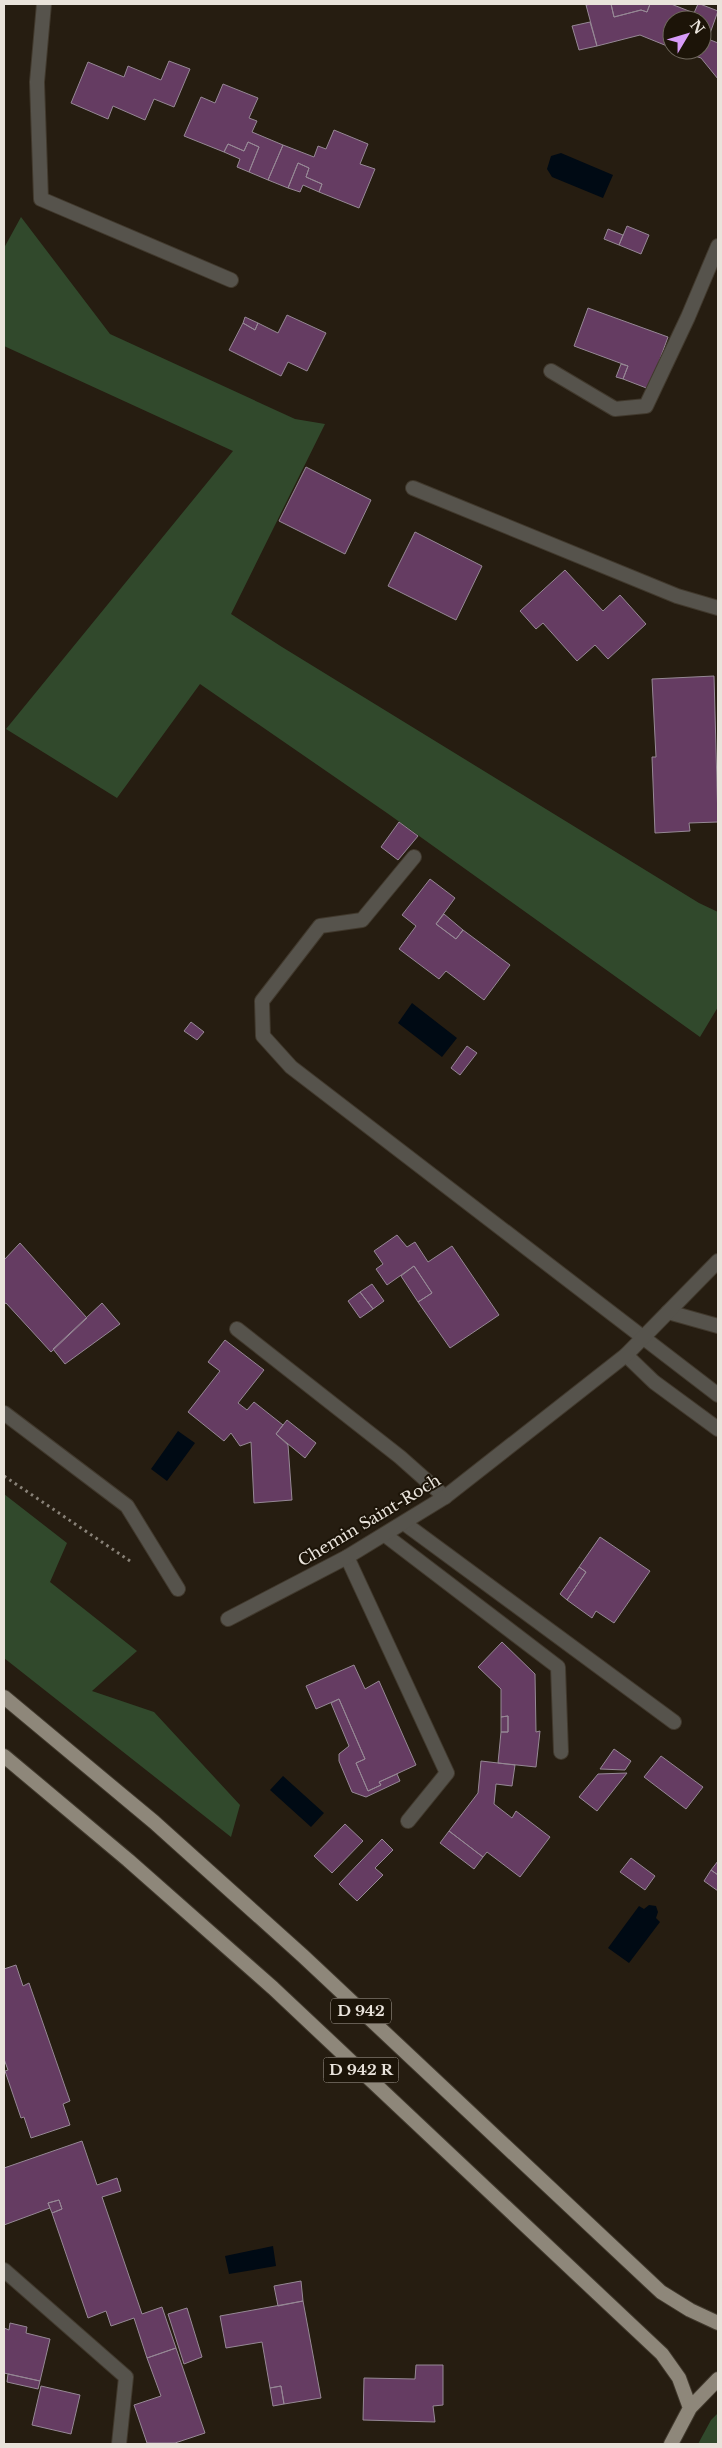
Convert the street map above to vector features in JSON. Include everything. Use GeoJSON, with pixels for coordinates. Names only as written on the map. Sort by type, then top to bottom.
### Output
{"type":"FeatureCollection","features":[{"type":"Feature","properties":{"kind":"main road","name":"D 942"},"geometry":{"type":"LineString","coordinates":[[4,1697],[154,1822],[296,1950],[654,2286],[690,2310],[718,2323]]}},
{"type":"Feature","properties":{"kind":"main road","name":"D 942 R"},"geometry":{"type":"LineString","coordinates":[[4,1756],[128,1860],[273,1988],[662,2354],[679,2378],[690,2408]]}},
{"type":"Feature","properties":{"kind":"main road"},"geometry":{"type":"LineString","coordinates":[[671,2444],[690,2408],[718,2379]]}},
{"type":"Feature","properties":{"kind":"street"},"geometry":{"type":"LineString","coordinates":[[44,4],[36,82],[41,199],[231,280]]}},
{"type":"Feature","properties":{"kind":"street"},"geometry":{"type":"LineString","coordinates":[[551,371],[615,410],[646,406],[688,318],[718,246]]}},
{"type":"Feature","properties":{"kind":"street"},"geometry":{"type":"LineString","coordinates":[[413,488],[677,596],[718,608]]}},
{"type":"Feature","properties":{"kind":"street"},"geometry":{"type":"LineString","coordinates":[[414,858],[362,920],[320,926],[262,1001],[262,1036],[291,1067],[718,1395]]}},
{"type":"Feature","properties":{"kind":"street","name":"Chemin Saint-Roch"},"geometry":{"type":"LineString","coordinates":[[228,1618],[347,1557],[445,1497],[626,1355],[718,1261]]}},
{"type":"Feature","properties":{"kind":"street"},"geometry":{"type":"LineString","coordinates":[[668,1312],[718,1326]]}},
{"type":"Feature","properties":{"kind":"street"},"geometry":{"type":"LineString","coordinates":[[237,1329],[400,1457],[445,1497]]}},
{"type":"Feature","properties":{"kind":"street"},"geometry":{"type":"LineString","coordinates":[[626,1355],[654,1382],[718,1429]]}},
{"type":"Feature","properties":{"kind":"street"},"geometry":{"type":"LineString","coordinates":[[4,1413],[127,1506],[178,1589]]}},
{"type":"Feature","properties":{"kind":"street"},"geometry":{"type":"LineString","coordinates":[[404,1523],[674,1722]]}},
{"type":"Feature","properties":{"kind":"street"},"geometry":{"type":"LineString","coordinates":[[385,1535],[558,1667],[561,1752]]}},
{"type":"Feature","properties":{"kind":"street"},"geometry":{"type":"LineString","coordinates":[[347,1557],[447,1773],[408,1821]]}},
{"type":"Feature","properties":{"kind":"street"},"geometry":{"type":"LineString","coordinates":[[4,2270],[126,2377],[119,2444]]}},
{"type":"Feature","properties":{"kind":"path"},"geometry":{"type":"LineString","coordinates":[[4,1476],[111,1550],[136,1565]]}},
{"type":"Feature","properties":{"kind":"green space"},"geometry":{"type":"Polygon","coordinates":[[[21,217],[110,334],[295,419],[325,424],[231,614],[699,903],[718,912],[718,1007],[700,1037],[387,813],[200,684],[117,798],[6,729],[233,451],[4,346],[4,248],[21,217]]]}},
{"type":"Feature","properties":{"kind":"green space"},"geometry":{"type":"Polygon","coordinates":[[[4,1494],[67,1543],[50,1582],[137,1651],[92,1691],[154,1712],[240,1805],[231,1837],[4,1658],[4,1494]]]}},
{"type":"Feature","properties":{"kind":"green space"},"geometry":{"type":"Polygon","coordinates":[[[718,2413],[718,2444],[698,2444],[711,2420],[718,2413]]]}},
{"type":"Feature","properties":{"kind":"shaded area"},"geometry":{"type":"Polygon","coordinates":[[[561,153],[613,175],[603,198],[552,177],[547,169],[551,156],[561,153]]]}},
{"type":"Feature","properties":{"kind":"shaded area"},"geometry":{"type":"Polygon","coordinates":[[[412,1003],[457,1038],[442,1057],[398,1023],[412,1003]]]}},
{"type":"Feature","properties":{"kind":"shaded area"},"geometry":{"type":"Polygon","coordinates":[[[178,1431],[195,1443],[167,1481],[151,1469],[178,1431]]]}},
{"type":"Feature","properties":{"kind":"shaded area"},"geometry":{"type":"Polygon","coordinates":[[[283,1776],[324,1813],[311,1827],[270,1790],[283,1776]]]}},
{"type":"Feature","properties":{"kind":"shaded area"},"geometry":{"type":"Polygon","coordinates":[[[649,1905],[656,1906],[658,1912],[656,1918],[660,1922],[629,1963],[608,1948],[639,1906],[644,1909],[649,1905]]]}},
{"type":"Feature","properties":{"kind":"shaded area"},"geometry":{"type":"Polygon","coordinates":[[[273,2246],[276,2266],[229,2274],[225,2256],[273,2246]]]}},
{"type":"Feature","properties":{"kind":"building"},"geometry":{"type":"Polygon","coordinates":[[[611,4],[614,17],[641,10],[647,12],[650,4],[671,4],[686,10],[662,10],[662,44],[640,35],[597,46],[586,5],[611,4]]]}},
{"type":"Feature","properties":{"kind":"building"},"geometry":{"type":"Polygon","coordinates":[[[611,4],[650,4],[647,12],[641,10],[614,17],[611,4]]]}},
{"type":"Feature","properties":{"kind":"building"},"geometry":{"type":"Polygon","coordinates":[[[698,4],[700,4],[718,11],[712,28],[712,10],[695,10],[698,4]]]}},
{"type":"Feature","properties":{"kind":"building"},"geometry":{"type":"Polygon","coordinates":[[[590,22],[597,46],[579,50],[572,26],[590,22]]]}},
{"type":"Feature","properties":{"kind":"building"},"geometry":{"type":"Polygon","coordinates":[[[712,41],[718,43],[718,79],[703,60],[712,60],[712,41]]]}},
{"type":"Feature","properties":{"kind":"building"},"geometry":{"type":"Polygon","coordinates":[[[169,61],[190,69],[174,107],[154,99],[145,120],[113,106],[108,119],[71,103],[88,62],[124,77],[128,66],[161,80],[169,61]]]}},
{"type":"Feature","properties":{"kind":"building"},"geometry":{"type":"Polygon","coordinates":[[[223,84],[258,98],[249,118],[257,121],[252,132],[283,145],[268,180],[249,172],[259,147],[248,142],[244,151],[228,144],[224,152],[184,136],[201,97],[215,103],[223,84]]]}},
{"type":"Feature","properties":{"kind":"building"},"geometry":{"type":"Polygon","coordinates":[[[334,130],[368,144],[360,164],[375,169],[359,208],[319,192],[322,184],[306,177],[309,168],[298,163],[288,188],[268,180],[283,145],[314,157],[318,146],[326,149],[334,130]]]}},
{"type":"Feature","properties":{"kind":"building"},"geometry":{"type":"Polygon","coordinates":[[[248,142],[259,147],[249,172],[237,167],[240,159],[224,152],[228,144],[244,151],[248,142]]]}},
{"type":"Feature","properties":{"kind":"building"},"geometry":{"type":"Polygon","coordinates":[[[298,163],[309,168],[306,177],[322,184],[319,192],[303,185],[300,192],[288,188],[298,163]]]}},
{"type":"Feature","properties":{"kind":"building"},"geometry":{"type":"Polygon","coordinates":[[[627,226],[649,235],[641,254],[619,245],[627,226]]]}},
{"type":"Feature","properties":{"kind":"building"},"geometry":{"type":"Polygon","coordinates":[[[608,229],[623,235],[619,245],[604,239],[608,229]]]}},
{"type":"Feature","properties":{"kind":"building"},"geometry":{"type":"Polygon","coordinates":[[[588,308],[668,337],[649,389],[623,379],[628,366],[574,346],[588,308]]]}},
{"type":"Feature","properties":{"kind":"building"},"geometry":{"type":"Polygon","coordinates":[[[287,315],[326,333],[307,371],[288,362],[281,376],[229,350],[243,323],[255,330],[258,323],[278,333],[287,315]]]}},
{"type":"Feature","properties":{"kind":"building"},"geometry":{"type":"Polygon","coordinates":[[[245,317],[258,323],[255,330],[243,323],[245,317]]]}},
{"type":"Feature","properties":{"kind":"building"},"geometry":{"type":"Polygon","coordinates":[[[621,364],[628,366],[623,379],[616,377],[621,364]]]}},
{"type":"Feature","properties":{"kind":"building"},"geometry":{"type":"Polygon","coordinates":[[[306,467],[371,500],[345,554],[279,521],[306,467]]]}},
{"type":"Feature","properties":{"kind":"building"},"geometry":{"type":"Polygon","coordinates":[[[415,532],[482,566],[456,620],[388,586],[415,532]]]}},
{"type":"Feature","properties":{"kind":"building"},"geometry":{"type":"Polygon","coordinates":[[[565,570],[603,611],[620,595],[646,624],[608,659],[595,645],[577,661],[543,623],[536,629],[520,611],[565,570]]]}},
{"type":"Feature","properties":{"kind":"building"},"geometry":{"type":"Polygon","coordinates":[[[714,676],[718,822],[689,823],[690,831],[655,833],[652,757],[656,757],[652,679],[714,676]]]}},
{"type":"Feature","properties":{"kind":"building"},"geometry":{"type":"Polygon","coordinates":[[[399,822],[418,836],[398,860],[381,847],[399,822]]]}},
{"type":"Feature","properties":{"kind":"building"},"geometry":{"type":"Polygon","coordinates":[[[430,879],[455,898],[436,924],[456,939],[463,930],[510,965],[484,1000],[446,971],[439,979],[399,949],[416,926],[402,915],[430,879]]]}},
{"type":"Feature","properties":{"kind":"building"},"geometry":{"type":"Polygon","coordinates":[[[444,914],[463,930],[456,939],[436,924],[444,914]]]}},
{"type":"Feature","properties":{"kind":"building"},"geometry":{"type":"Polygon","coordinates":[[[191,1022],[204,1032],[197,1040],[184,1031],[191,1022]]]}},
{"type":"Feature","properties":{"kind":"building"},"geometry":{"type":"Polygon","coordinates":[[[467,1046],[477,1053],[460,1075],[451,1068],[467,1046]]]}},
{"type":"Feature","properties":{"kind":"building"},"geometry":{"type":"Polygon","coordinates":[[[397,1235],[407,1247],[415,1242],[428,1262],[452,1246],[499,1315],[450,1348],[418,1302],[432,1293],[414,1266],[387,1285],[376,1269],[383,1264],[374,1251],[397,1235]]]}},
{"type":"Feature","properties":{"kind":"building"},"geometry":{"type":"Polygon","coordinates":[[[20,1243],[87,1318],[51,1352],[6,1303],[4,1304],[4,1260],[20,1243]]]}},
{"type":"Feature","properties":{"kind":"building"},"geometry":{"type":"Polygon","coordinates":[[[414,1266],[432,1293],[418,1302],[401,1276],[414,1266]]]}},
{"type":"Feature","properties":{"kind":"building"},"geometry":{"type":"Polygon","coordinates":[[[372,1284],[384,1301],[373,1309],[360,1292],[372,1284]]]}},
{"type":"Feature","properties":{"kind":"building"},"geometry":{"type":"Polygon","coordinates":[[[360,1292],[373,1309],[360,1318],[348,1301],[360,1292]]]}},
{"type":"Feature","properties":{"kind":"building"},"geometry":{"type":"Polygon","coordinates":[[[102,1303],[120,1324],[65,1364],[53,1349],[102,1303]]]}},
{"type":"Feature","properties":{"kind":"building"},"geometry":{"type":"Polygon","coordinates":[[[225,1340],[264,1370],[238,1403],[247,1410],[254,1402],[283,1425],[276,1434],[288,1445],[292,1500],[254,1503],[251,1442],[240,1446],[231,1433],[224,1441],[188,1412],[220,1371],[208,1362],[225,1340]]]}},
{"type":"Feature","properties":{"kind":"building"},"geometry":{"type":"Polygon","coordinates":[[[287,1420],[316,1443],[305,1458],[276,1434],[287,1420]]]}},
{"type":"Feature","properties":{"kind":"building"},"geometry":{"type":"Polygon","coordinates":[[[600,1537],[650,1571],[614,1623],[596,1611],[592,1618],[567,1600],[586,1572],[579,1567],[600,1537]]]}},
{"type":"Feature","properties":{"kind":"building"},"geometry":{"type":"Polygon","coordinates":[[[579,1567],[586,1572],[567,1600],[560,1594],[579,1567]]]}},
{"type":"Feature","properties":{"kind":"building"},"geometry":{"type":"Polygon","coordinates":[[[502,1642],[535,1674],[536,1732],[540,1731],[536,1767],[498,1763],[501,1732],[508,1732],[508,1716],[501,1717],[501,1689],[478,1667],[502,1642]]]}},
{"type":"Feature","properties":{"kind":"building"},"geometry":{"type":"Polygon","coordinates":[[[354,1665],[365,1689],[379,1681],[416,1765],[379,1782],[381,1785],[368,1791],[356,1763],[365,1759],[339,1699],[316,1709],[306,1686],[354,1665]]]}},
{"type":"Feature","properties":{"kind":"building"},"geometry":{"type":"Polygon","coordinates":[[[339,1699],[365,1759],[356,1763],[368,1791],[381,1785],[379,1782],[397,1774],[400,1781],[366,1797],[352,1792],[339,1761],[339,1754],[349,1746],[331,1703],[339,1699]]]}},
{"type":"Feature","properties":{"kind":"building"},"geometry":{"type":"Polygon","coordinates":[[[508,1716],[508,1732],[501,1732],[501,1717],[508,1716]]]}},
{"type":"Feature","properties":{"kind":"building"},"geometry":{"type":"Polygon","coordinates":[[[614,1749],[631,1761],[625,1770],[600,1769],[614,1749]]]}},
{"type":"Feature","properties":{"kind":"building"},"geometry":{"type":"Polygon","coordinates":[[[661,1756],[703,1787],[686,1809],[644,1777],[661,1756]]]}},
{"type":"Feature","properties":{"kind":"building"},"geometry":{"type":"Polygon","coordinates":[[[481,1761],[515,1765],[512,1786],[496,1784],[494,1804],[512,1818],[516,1811],[550,1837],[520,1877],[487,1852],[483,1857],[449,1831],[478,1793],[481,1761]]]}},
{"type":"Feature","properties":{"kind":"building"},"geometry":{"type":"Polygon","coordinates":[[[627,1773],[597,1811],[579,1797],[598,1774],[627,1773]]]}},
{"type":"Feature","properties":{"kind":"building"},"geometry":{"type":"Polygon","coordinates":[[[345,1824],[363,1841],[332,1873],[314,1856],[345,1824]]]}},
{"type":"Feature","properties":{"kind":"building"},"geometry":{"type":"Polygon","coordinates":[[[449,1831],[483,1857],[474,1869],[440,1843],[449,1831]]]}},
{"type":"Feature","properties":{"kind":"building"},"geometry":{"type":"Polygon","coordinates":[[[382,1839],[393,1850],[375,1868],[383,1875],[357,1901],[339,1884],[382,1839]]]}},
{"type":"Feature","properties":{"kind":"building"},"geometry":{"type":"Polygon","coordinates":[[[631,1858],[655,1876],[645,1890],[620,1872],[631,1858]]]}},
{"type":"Feature","properties":{"kind":"building"},"geometry":{"type":"Polygon","coordinates":[[[718,1861],[718,1875],[711,1870],[718,1861]]]}},
{"type":"Feature","properties":{"kind":"building"},"geometry":{"type":"Polygon","coordinates":[[[711,1870],[718,1875],[718,1891],[704,1881],[711,1870]]]}},
{"type":"Feature","properties":{"kind":"building"},"geometry":{"type":"Polygon","coordinates":[[[16,1965],[23,1986],[29,1983],[70,2101],[63,2104],[70,2125],[31,2138],[24,2117],[21,2118],[5,2071],[8,2070],[4,2059],[4,1969],[16,1965]]]}},
{"type":"Feature","properties":{"kind":"building"},"geometry":{"type":"Polygon","coordinates":[[[82,2141],[97,2185],[117,2178],[121,2191],[102,2197],[142,2314],[162,2307],[176,2348],[147,2358],[134,2318],[111,2326],[106,2311],[88,2318],[52,2213],[62,2209],[59,2200],[48,2203],[50,2208],[4,2225],[4,2168],[82,2141]]]}},
{"type":"Feature","properties":{"kind":"building"},"geometry":{"type":"Polygon","coordinates":[[[59,2200],[62,2209],[52,2213],[48,2203],[59,2200]]]}},
{"type":"Feature","properties":{"kind":"building"},"geometry":{"type":"Polygon","coordinates":[[[301,2281],[303,2301],[278,2306],[274,2286],[301,2281]]]}},
{"type":"Feature","properties":{"kind":"building"},"geometry":{"type":"Polygon","coordinates":[[[303,2301],[321,2398],[284,2404],[281,2386],[270,2388],[262,2342],[226,2348],[220,2316],[303,2301]]]}},
{"type":"Feature","properties":{"kind":"building"},"geometry":{"type":"Polygon","coordinates":[[[187,2308],[202,2357],[184,2364],[168,2314],[187,2308]]]}},
{"type":"Feature","properties":{"kind":"building"},"geometry":{"type":"Polygon","coordinates":[[[10,2323],[27,2327],[26,2333],[50,2339],[40,2381],[4,2373],[4,2328],[9,2330],[10,2323]]]}},
{"type":"Feature","properties":{"kind":"building"},"geometry":{"type":"Polygon","coordinates":[[[176,2348],[205,2433],[175,2443],[147,2443],[134,2405],[161,2396],[147,2358],[176,2348]]]}},
{"type":"Feature","properties":{"kind":"building"},"geometry":{"type":"Polygon","coordinates":[[[416,2365],[443,2365],[443,2405],[433,2406],[435,2422],[363,2420],[364,2378],[415,2379],[416,2365]]]}},
{"type":"Feature","properties":{"kind":"building"},"geometry":{"type":"Polygon","coordinates":[[[8,2374],[40,2381],[38,2389],[7,2382],[8,2374]]]}},
{"type":"Feature","properties":{"kind":"building"},"geometry":{"type":"Polygon","coordinates":[[[41,2386],[80,2395],[71,2434],[32,2425],[41,2386]]]}},
{"type":"Feature","properties":{"kind":"building"},"geometry":{"type":"Polygon","coordinates":[[[281,2386],[284,2404],[273,2406],[270,2388],[281,2386]]]}}]}
